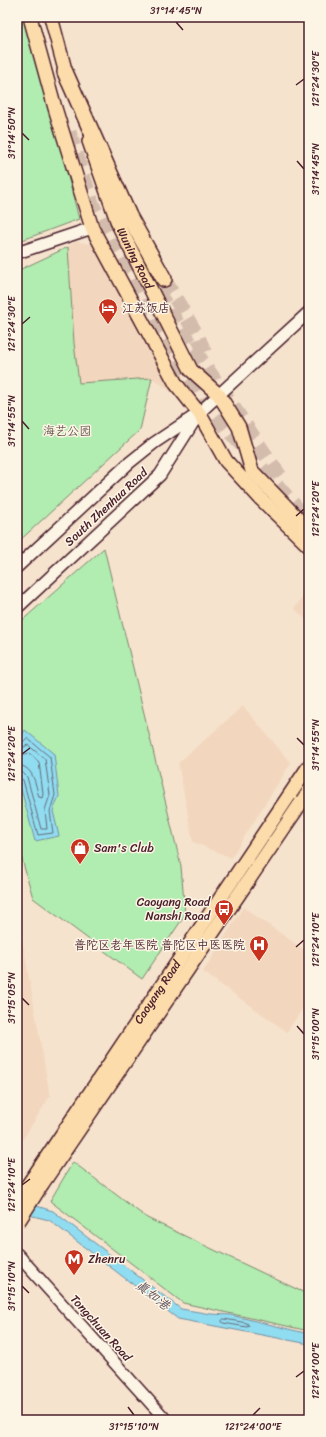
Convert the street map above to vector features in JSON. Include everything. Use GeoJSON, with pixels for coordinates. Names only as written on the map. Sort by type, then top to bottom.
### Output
{"type":"FeatureCollection","features":[{"type":"Feature","properties":{"kind":"highway"},"geometry":{"type":"LineString","coordinates":[[65,72],[129,216],[164,279]]}},
{"type":"Feature","properties":{"kind":"main road"},"geometry":{"type":"LineString","coordinates":[[30,17],[55,108],[92,228],[176,384],[199,413],[226,461],[261,499],[309,546]]}},
{"type":"Feature","properties":{"kind":"main road","name":"Wuning Road"},"geometry":{"type":"LineString","coordinates":[[51,17],[65,72],[119,226],[191,370],[219,396],[239,427],[252,471],[309,530]]}},
{"type":"Feature","properties":{"kind":"main road"},"geometry":{"type":"LineString","coordinates":[[17,253],[92,228]]}},
{"type":"Feature","properties":{"kind":"main road","name":"South Zhenhua Road"},"geometry":{"type":"LineString","coordinates":[[17,567],[129,463],[154,443],[199,413],[309,312]]}},
{"type":"Feature","properties":{"kind":"main road","name":"South Zhenhua Road"},"geometry":{"type":"LineString","coordinates":[[17,608],[160,475],[199,413]]}},
{"type":"Feature","properties":{"kind":"main road","name":"Caoyang Road"},"geometry":{"type":"LineString","coordinates":[[37,1181],[309,766]]}},
{"type":"Feature","properties":{"kind":"main road","name":"Caoyang Road"},"geometry":{"type":"LineString","coordinates":[[37,1181],[309,791]]}},
{"type":"Feature","properties":{"kind":"main road"},"geometry":{"type":"LineString","coordinates":[[17,1200],[37,1181]]}},
{"type":"Feature","properties":{"kind":"main road"},"geometry":{"type":"LineString","coordinates":[[17,1222],[37,1181]]}},
{"type":"Feature","properties":{"kind":"main road","name":"Tongchuan Road"},"geometry":{"type":"LineString","coordinates":[[17,1254],[166,1420]]}},
{"type":"Feature","properties":{"kind":"shaded area"},"geometry":{"type":"Polygon","coordinates":[[[76,241],[90,244],[95,247],[170,383],[173,393],[152,378],[79,383],[74,343],[68,247],[76,241]]]}},
{"type":"Feature","properties":{"kind":"shaded area"},"geometry":{"type":"Polygon","coordinates":[[[309,590],[309,623],[294,608],[309,590]]]}},
{"type":"Feature","properties":{"kind":"shaded area"},"geometry":{"type":"Polygon","coordinates":[[[243,706],[291,763],[231,858],[193,842],[178,763],[243,706]]]}},
{"type":"Feature","properties":{"kind":"shaded area","name":"普陀区老年医院 普陀区中医医院"},"geometry":{"type":"Polygon","coordinates":[[[243,907],[309,953],[309,999],[287,1032],[203,972],[243,907]]]}},
{"type":"Feature","properties":{"kind":"shaded area"},"geometry":{"type":"Polygon","coordinates":[[[17,923],[20,926],[50,1096],[17,1149],[17,923]]]}},
{"type":"Feature","properties":{"kind":"green space"},"geometry":{"type":"Polygon","coordinates":[[[17,17],[27,17],[79,219],[17,242],[17,17]]]}},
{"type":"Feature","properties":{"kind":"green space","name":"海艺公园"},"geometry":{"type":"Polygon","coordinates":[[[68,247],[74,343],[79,383],[152,378],[140,430],[17,543],[17,271],[68,247]]]}},
{"type":"Feature","properties":{"kind":"green space"},"geometry":{"type":"Polygon","coordinates":[[[104,548],[181,866],[185,915],[142,979],[33,898],[17,842],[17,625],[104,548]]]}},
{"type":"Feature","properties":{"kind":"green space"},"geometry":{"type":"Polygon","coordinates":[[[73,1162],[147,1218],[309,1295],[309,1331],[183,1303],[50,1201],[73,1162]]]}},
{"type":"Feature","properties":{"kind":"water"},"geometry":{"type":"Polygon","coordinates":[[[25,730],[54,754],[59,796],[53,811],[59,836],[35,841],[17,774],[17,744],[25,730]]]}},
{"type":"Feature","properties":{"kind":"water","name":"真如港"},"geometry":{"type":"Polygon","coordinates":[[[17,1200],[53,1211],[181,1309],[211,1314],[231,1315],[309,1334],[309,1344],[178,1319],[49,1220],[17,1212],[17,1200]]]}},
{"type":"Feature","properties":{"kind":"tunnel"},"geometry":{"type":"LineString","coordinates":[[69,132],[93,206],[150,318],[216,416],[309,522]]}},
{"type":"Feature","properties":{"kind":"tunnel"},"geometry":{"type":"LineString","coordinates":[[164,279],[198,337],[206,356]]}},
{"type":"Feature","properties":{"kind":"tunnel"},"geometry":{"type":"LineString","coordinates":[[157,291],[195,351],[282,479]]}},
{"type":"Feature","properties":{"kind":"place","name":"江苏饭店"},"geometry":{"type":"Point","coordinates":[108,325]}},
{"type":"Feature","properties":{"kind":"place","name":"Sam's Club"},"geometry":{"type":"Point","coordinates":[80,865]}},
{"type":"Feature","properties":{"kind":"place","name":"Caoyang Road Nanshi Road"},"geometry":{"type":"Point","coordinates":[224,926]}},
{"type":"Feature","properties":{"kind":"place","name":"普陀区老年医院 普陀区中医医院"},"geometry":{"type":"Point","coordinates":[259,962]}},
{"type":"Feature","properties":{"kind":"place","name":"Zhenru"},"geometry":{"type":"Point","coordinates":[74,1276]}}]}
